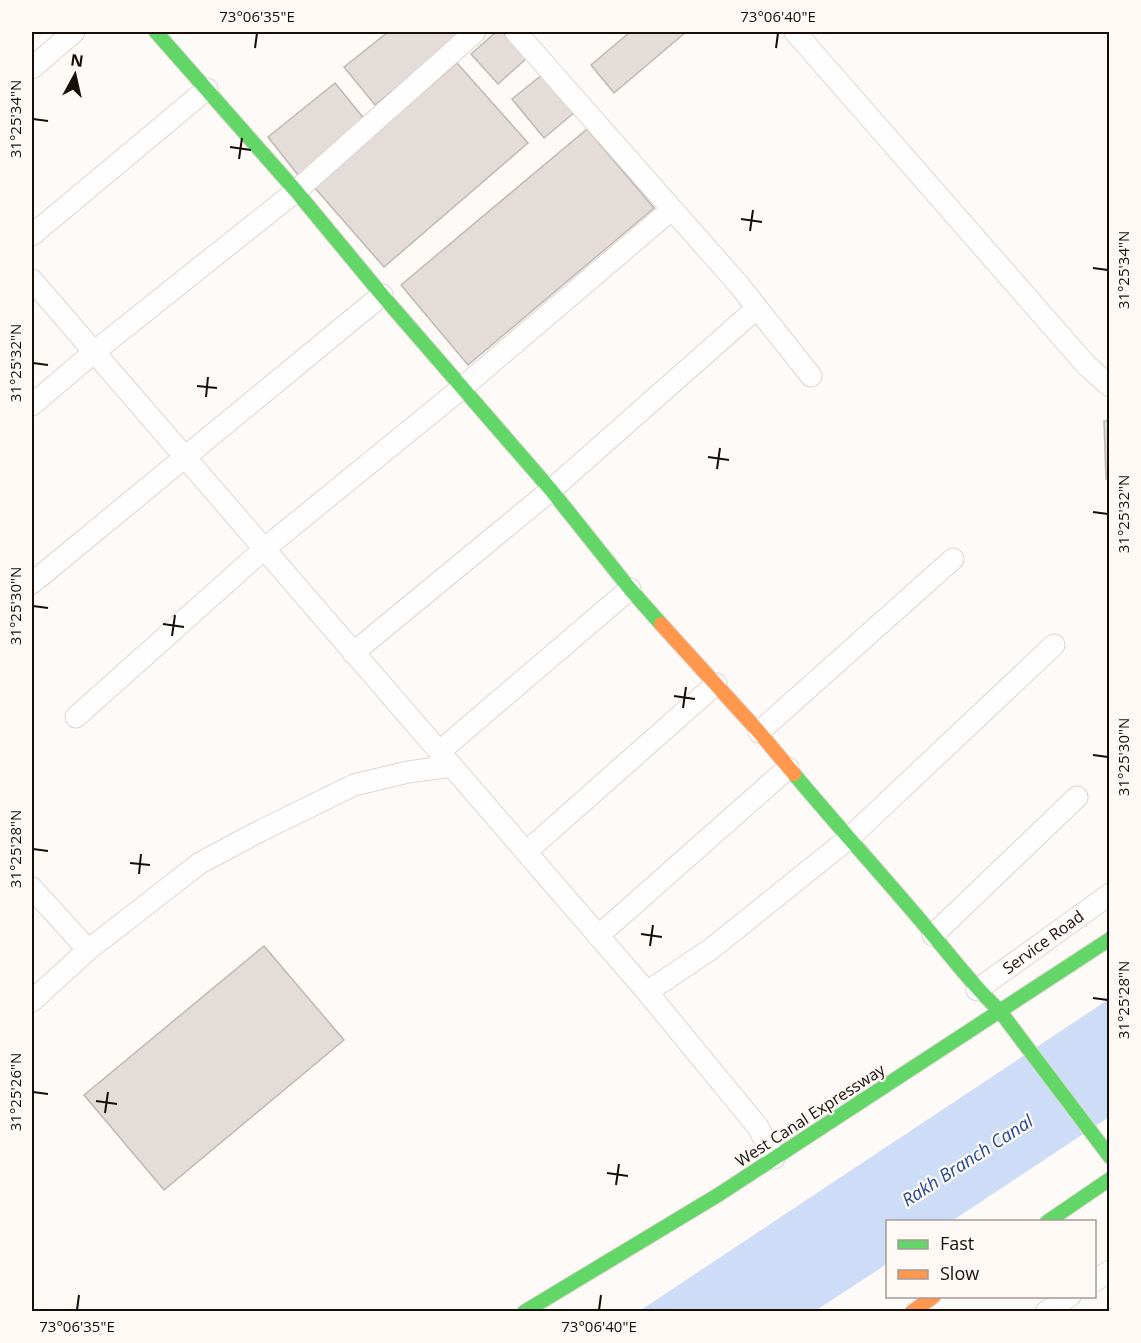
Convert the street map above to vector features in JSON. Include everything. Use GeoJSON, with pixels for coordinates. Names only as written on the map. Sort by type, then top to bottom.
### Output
{"type":"FeatureCollection","features":[{"type":"Feature","properties":{"kind":"street"},"geometry":{"type":"LineString","coordinates":[[32,68],[74,32]]}},
{"type":"Feature","properties":{"kind":"street"},"geometry":{"type":"LineString","coordinates":[[156,32],[296,191],[382,295],[463,387],[630,590],[759,732],[848,839],[933,935],[977,990],[999,1010],[1110,1157]]}},
{"type":"Feature","properties":{"kind":"street"},"geometry":{"type":"LineString","coordinates":[[32,405],[94,352],[296,191],[475,32]]}},
{"type":"Feature","properties":{"kind":"street"},"geometry":{"type":"LineString","coordinates":[[516,32],[739,285],[811,376]]}},
{"type":"Feature","properties":{"kind":"street"},"geometry":{"type":"LineString","coordinates":[[795,32],[1086,366],[1110,386]]}},
{"type":"Feature","properties":{"kind":"street"},"geometry":{"type":"LineString","coordinates":[[32,235],[207,89]]}},
{"type":"Feature","properties":{"kind":"street"},"geometry":{"type":"LineString","coordinates":[[76,717],[264,549],[463,387],[671,210]]}},
{"type":"Feature","properties":{"kind":"street"},"geometry":{"type":"LineString","coordinates":[[32,279],[647,992],[758,1127],[774,1158]]}},
{"type":"Feature","properties":{"kind":"street"},"geometry":{"type":"LineString","coordinates":[[32,583],[382,295]]}},
{"type":"Feature","properties":{"kind":"street"},"geometry":{"type":"LineString","coordinates":[[353,653],[550,490],[757,308]]}},
{"type":"Feature","properties":{"kind":"street"},"geometry":{"type":"LineString","coordinates":[[759,732],[953,559]]}},
{"type":"Feature","properties":{"kind":"street"},"geometry":{"type":"LineString","coordinates":[[32,1001],[88,950],[200,863],[354,785],[408,772],[445,759],[630,590]]}},
{"type":"Feature","properties":{"kind":"street"},"geometry":{"type":"LineString","coordinates":[[647,992],[711,949],[848,839],[1054,645]]}},
{"type":"Feature","properties":{"kind":"street"},"geometry":{"type":"LineString","coordinates":[[526,852],[716,684]]}},
{"type":"Feature","properties":{"kind":"street"},"geometry":{"type":"LineString","coordinates":[[598,936],[788,768]]}},
{"type":"Feature","properties":{"kind":"street"},"geometry":{"type":"LineString","coordinates":[[933,935],[1077,797]]}},
{"type":"Feature","properties":{"kind":"street"},"geometry":{"type":"LineString","coordinates":[[32,888],[88,950]]}},
{"type":"Feature","properties":{"kind":"street","name":"Service Road"},"geometry":{"type":"LineString","coordinates":[[977,990],[1110,894]]}},
{"type":"Feature","properties":{"kind":"street","name":"West Canal Expressway"},"geometry":{"type":"LineString","coordinates":[[524,1311],[718,1195],[1110,939]]}},
{"type":"Feature","properties":{"kind":"street"},"geometry":{"type":"LineString","coordinates":[[1048,1220],[1110,1179]]}},
{"type":"Feature","properties":{"kind":"street"},"geometry":{"type":"LineString","coordinates":[[607,1277],[718,1195]]}},
{"type":"Feature","properties":{"kind":"street"},"geometry":{"type":"LineString","coordinates":[[1096,1280],[1110,1271]]}},
{"type":"Feature","properties":{"kind":"street"},"geometry":{"type":"LineString","coordinates":[[912,1311],[931,1298]]}},
{"type":"Feature","properties":{"kind":"street"},"geometry":{"type":"LineString","coordinates":[[1046,1311],[1067,1298]]}},
{"type":"Feature","properties":{"kind":"water","name":"Rakh Branch Canal"},"geometry":{"type":"Polygon","coordinates":[[[1109,999],[1109,1117],[954,1220],[886,1220],[886,1265],[815,1311],[638,1312],[1109,999]]]}},
{"type":"Feature","properties":{"kind":"building"},"geometry":{"type":"Polygon","coordinates":[[[388,32],[455,32],[459,37],[375,105],[344,67],[388,32]]]}},
{"type":"Feature","properties":{"kind":"building"},"geometry":{"type":"Polygon","coordinates":[[[496,32],[503,32],[527,58],[498,84],[471,54],[496,32]]]}},
{"type":"Feature","properties":{"kind":"building"},"geometry":{"type":"Polygon","coordinates":[[[630,32],[686,32],[614,93],[591,65],[630,32]]]}},
{"type":"Feature","properties":{"kind":"building"},"geometry":{"type":"Polygon","coordinates":[[[457,63],[528,143],[384,267],[314,187],[457,63]]]}},
{"type":"Feature","properties":{"kind":"building"},"geometry":{"type":"Polygon","coordinates":[[[543,74],[575,112],[544,138],[512,99],[543,74]]]}},
{"type":"Feature","properties":{"kind":"building"},"geometry":{"type":"Polygon","coordinates":[[[335,83],[366,121],[298,175],[268,137],[335,83]]]}},
{"type":"Feature","properties":{"kind":"building"},"geometry":{"type":"Polygon","coordinates":[[[587,129],[654,208],[468,365],[401,285],[587,129]]]}},
{"type":"Feature","properties":{"kind":"building"},"geometry":{"type":"Polygon","coordinates":[[[1104,421],[1110,421],[1110,479],[1106,479],[1104,421]]]}},
{"type":"Feature","properties":{"kind":"building"},"geometry":{"type":"Polygon","coordinates":[[[264,946],[344,1040],[164,1190],[84,1095],[264,946]]]}},
{"type":"Feature","properties":{"kind":"traffic: fast"},"geometry":{"type":"LineString","coordinates":[[156,32],[296,191],[382,295],[551,490],[661,624]]}},
{"type":"Feature","properties":{"kind":"traffic: fast"},"geometry":{"type":"LineString","coordinates":[[794,774],[973,983],[999,1010],[1110,1157]]}},
{"type":"Feature","properties":{"kind":"traffic: fast"},"geometry":{"type":"LineString","coordinates":[[524,1312],[718,1195],[1110,939]]}},
{"type":"Feature","properties":{"kind":"traffic: fast"},"geometry":{"type":"LineString","coordinates":[[1050,1220],[1110,1179]]}},
{"type":"Feature","properties":{"kind":"traffic: slow"},"geometry":{"type":"LineString","coordinates":[[661,624],[794,774]]}},
{"type":"Feature","properties":{"kind":"traffic: slow"},"geometry":{"type":"LineString","coordinates":[[912,1312],[931,1298]]}}]}
